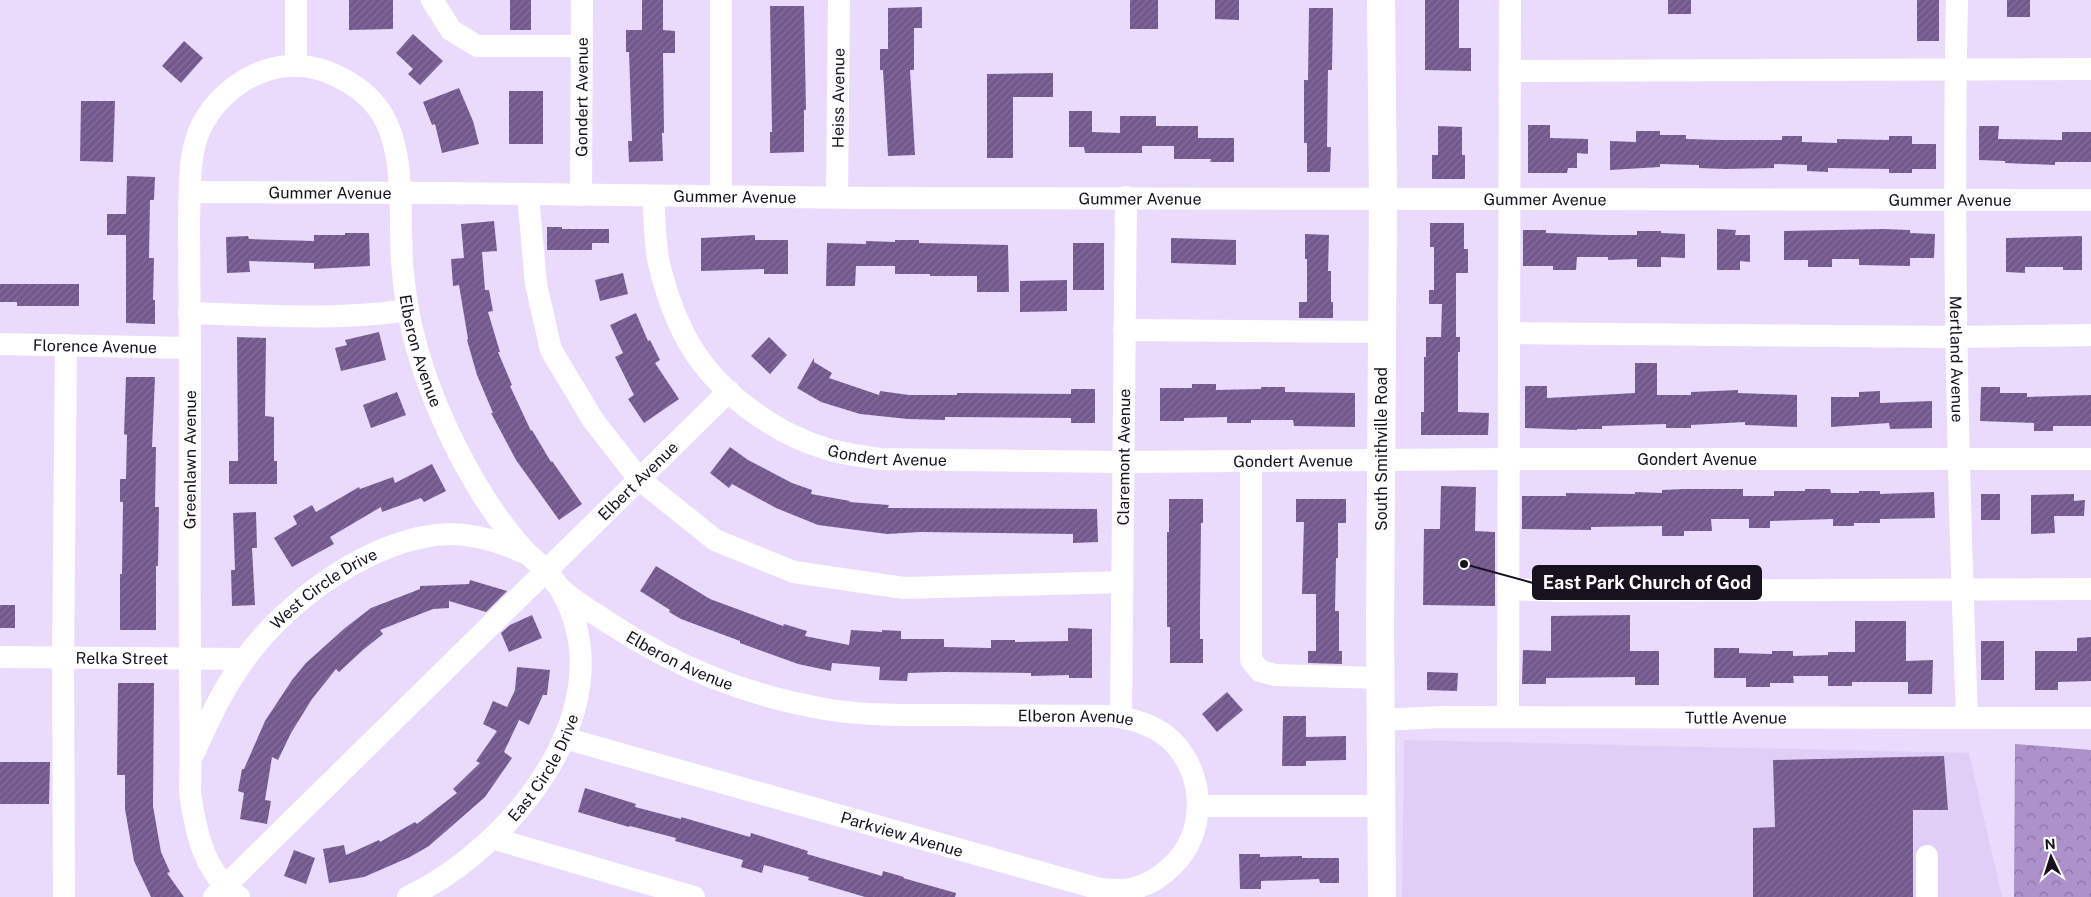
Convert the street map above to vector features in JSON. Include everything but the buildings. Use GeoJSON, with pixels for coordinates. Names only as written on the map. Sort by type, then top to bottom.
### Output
{"type":"FeatureCollection","features":[{"type":"Feature","properties":{"kind":"main road","name":"South Smithville Road"},"geometry":{"type":"LineString","coordinates":[[1381,0],[1383,199],[1380,678],[1383,806],[1382,897]]}},
{"type":"Feature","properties":{"kind":"street"},"geometry":{"type":"LineString","coordinates":[[296,0],[296,65]]}},
{"type":"Feature","properties":{"kind":"street"},"geometry":{"type":"LineString","coordinates":[[432,0],[452,30],[477,46],[582,46]]}},
{"type":"Feature","properties":{"kind":"street","name":"Gondert Avenue"},"geometry":{"type":"LineString","coordinates":[[581,195],[582,0]]}},
{"type":"Feature","properties":{"kind":"street"},"geometry":{"type":"LineString","coordinates":[[721,0],[721,196]]}},
{"type":"Feature","properties":{"kind":"street","name":"Heiss Avenue"},"geometry":{"type":"LineString","coordinates":[[837,197],[839,0]]}},
{"type":"Feature","properties":{"kind":"street"},"geometry":{"type":"LineString","coordinates":[[1508,717],[1510,0]]}},
{"type":"Feature","properties":{"kind":"street","name":"Mertland Avenue"},"geometry":{"type":"LineString","coordinates":[[1957,0],[1955,69],[1957,459],[1967,718]]}},
{"type":"Feature","properties":{"kind":"street","name":"Greenlawn Avenue"},"geometry":{"type":"LineString","coordinates":[[226,893],[206,857],[195,830],[190,793],[189,313],[192,158],[197,137],[206,118],[220,100],[237,84],[255,75],[281,67],[296,65]]}},
{"type":"Feature","properties":{"kind":"street","name":"Elberon Avenue"},"geometry":{"type":"LineString","coordinates":[[296,65],[316,69],[338,77],[361,91],[375,103],[387,121],[393,133],[398,156],[402,269],[408,310],[424,372],[441,416],[462,458],[486,498],[528,555],[546,570],[561,589],[620,630],[673,661],[744,690],[778,700],[834,710],[877,714],[1121,717],[1152,727],[1172,741],[1192,769],[1198,806]]}},
{"type":"Feature","properties":{"kind":"street"},"geometry":{"type":"LineString","coordinates":[[1510,71],[2091,69]]}},
{"type":"Feature","properties":{"kind":"street","name":"Gummer Avenue"},"geometry":{"type":"LineString","coordinates":[[190,192],[837,197],[2091,200]]}},
{"type":"Feature","properties":{"kind":"street"},"geometry":{"type":"LineString","coordinates":[[528,194],[536,284],[551,350],[593,420],[639,479],[714,540],[794,572],[904,588],[1122,582]]}},
{"type":"Feature","properties":{"kind":"street","name":"Gondert Avenue"},"geometry":{"type":"LineString","coordinates":[[654,196],[656,242],[660,266],[675,314],[691,346],[707,368],[729,391],[770,423],[797,438],[823,448],[851,455],[880,458],[1124,462],[1508,458],[2091,459]]}},
{"type":"Feature","properties":{"kind":"street","name":"Claremont Avenue"},"geometry":{"type":"LineString","coordinates":[[1121,717],[1126,197]]}},
{"type":"Feature","properties":{"kind":"street"},"geometry":{"type":"LineString","coordinates":[[189,313],[274,317],[369,316],[408,310]]}},
{"type":"Feature","properties":{"kind":"street"},"geometry":{"type":"LineString","coordinates":[[1124,330],[1382,332]]}},
{"type":"Feature","properties":{"kind":"street"},"geometry":{"type":"LineString","coordinates":[[1509,333],[1957,337],[2091,336]]}},
{"type":"Feature","properties":{"kind":"street","name":"Florence Avenue"},"geometry":{"type":"LineString","coordinates":[[0,344],[190,348]]}},
{"type":"Feature","properties":{"kind":"street"},"geometry":{"type":"LineString","coordinates":[[64,897],[63,658],[66,345]]}},
{"type":"Feature","properties":{"kind":"street","name":"Elbert Avenue"},"geometry":{"type":"LineString","coordinates":[[226,893],[546,570],[729,391]]}},
{"type":"Feature","properties":{"kind":"street"},"geometry":{"type":"LineString","coordinates":[[1251,462],[1251,660],[1260,671],[1275,675],[1380,678]]}},
{"type":"Feature","properties":{"kind":"street","name":"West Circle Drive"},"geometry":{"type":"LineString","coordinates":[[191,762],[206,724],[224,690],[244,659],[269,630],[294,606],[325,582],[358,561],[394,545],[448,534],[502,542],[528,555]]}},
{"type":"Feature","properties":{"kind":"street","name":"East Circle Drive"},"geometry":{"type":"LineString","coordinates":[[408,897],[448,874],[492,838],[526,800],[564,738],[578,698],[581,648],[577,625],[570,605],[561,589]]}},
{"type":"Feature","properties":{"kind":"street"},"geometry":{"type":"LineString","coordinates":[[1508,589],[1562,591],[2091,590]]}},
{"type":"Feature","properties":{"kind":"street","name":"Relka Street"},"geometry":{"type":"LineString","coordinates":[[0,657],[244,659]]}},
{"type":"Feature","properties":{"kind":"street","name":"Tuttle Avenue"},"geometry":{"type":"LineString","coordinates":[[1381,720],[1508,717],[2091,718]]}},
{"type":"Feature","properties":{"kind":"street","name":"Parkview Avenue"},"geometry":{"type":"LineString","coordinates":[[564,738],[1076,884],[1118,894],[1148,884],[1163,875],[1179,859],[1191,840],[1197,820],[1198,806]]}},
{"type":"Feature","properties":{"kind":"street"},"geometry":{"type":"LineString","coordinates":[[1198,806],[1383,806]]}},
{"type":"Feature","properties":{"kind":"street"},"geometry":{"type":"LineString","coordinates":[[492,838],[694,897]]}},
{"type":"Feature","properties":{"kind":"street"},"geometry":{"type":"LineString","coordinates":[[1927,856],[1927,897]]}},
{"type":"Feature","properties":{"kind":"shaded area"},"geometry":{"type":"Polygon","coordinates":[[[1404,740],[1969,753],[2002,897],[1402,897],[1404,740]]]}},
{"type":"Feature","properties":{"kind":"green space"},"geometry":{"type":"Polygon","coordinates":[[[2015,744],[2091,750],[2091,897],[2014,897],[2015,744]]]}},
{"type":"Feature","properties":{"kind":"place","name":"East Park Church of God"},"geometry":{"type":"Point","coordinates":[1464,564]}}]}
